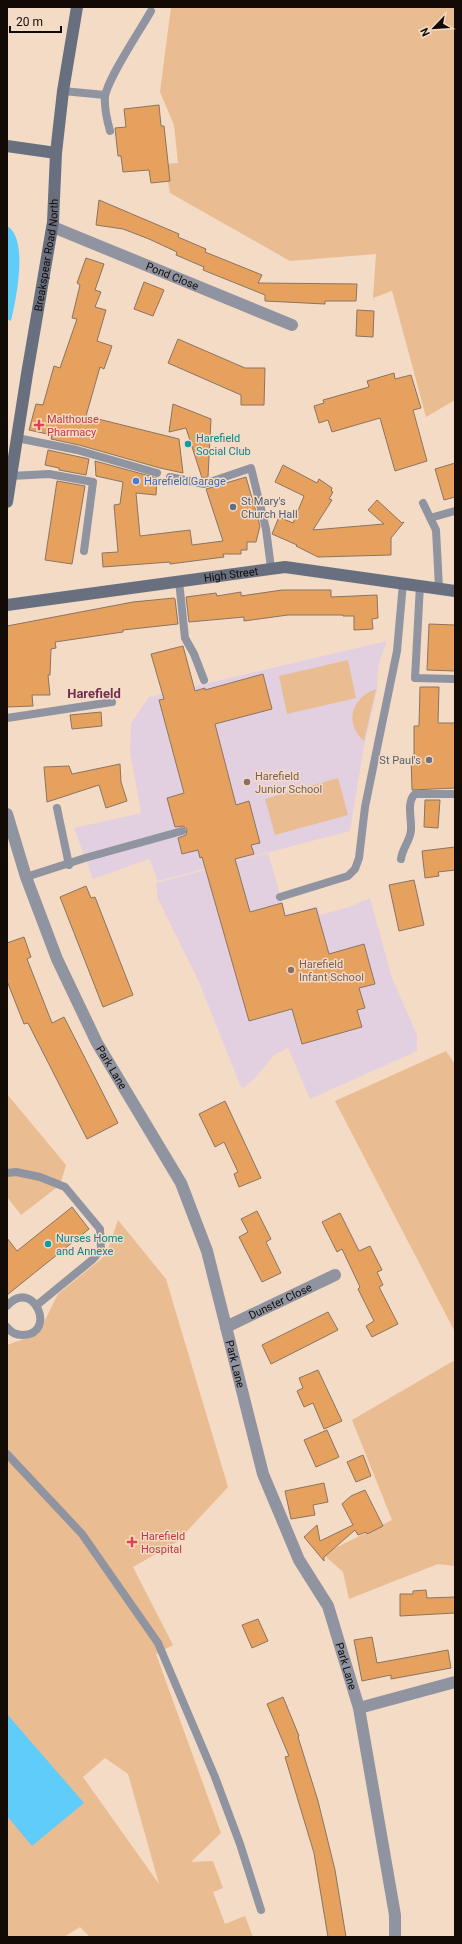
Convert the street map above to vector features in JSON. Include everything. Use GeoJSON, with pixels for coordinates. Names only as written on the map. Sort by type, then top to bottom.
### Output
{"type":"FeatureCollection","features":[{"type":"Feature","properties":{"kind":"street","name":"Breakspear Road North"},"geometry":{"type":"LineString","coordinates":[[7,502],[52,227],[56,153],[63,91],[76,7]]}},
{"type":"Feature","properties":{"kind":"street"},"geometry":{"type":"LineString","coordinates":[[7,146],[56,153]]}},
{"type":"Feature","properties":{"kind":"street","name":"Pond Close"},"geometry":{"type":"LineString","coordinates":[[52,227],[292,325]]}},
{"type":"Feature","properties":{"kind":"street","name":"High Street"},"geometry":{"type":"LineString","coordinates":[[7,605],[285,567],[455,591]]}},
{"type":"Feature","properties":{"kind":"street","name":"Park Lane"},"geometry":{"type":"LineString","coordinates":[[7,814],[26,877],[57,959],[97,1043],[181,1183],[207,1251],[263,1474],[299,1560],[328,1606],[358,1708],[395,1915],[395,1937]]}},
{"type":"Feature","properties":{"kind":"street","name":"Dunster Close"},"geometry":{"type":"LineString","coordinates":[[226,1327],[335,1275]]}},
{"type":"Feature","properties":{"kind":"street"},"geometry":{"type":"LineString","coordinates":[[358,1708],[455,1682]]}},
{"type":"Feature","properties":{"kind":"lane"},"geometry":{"type":"LineString","coordinates":[[110,131],[105,111],[105,95],[112,78],[151,11]]}},
{"type":"Feature","properties":{"kind":"lane"},"geometry":{"type":"LineString","coordinates":[[63,91],[105,95]]}},
{"type":"Feature","properties":{"kind":"lane"},"geometry":{"type":"LineString","coordinates":[[17,438],[77,450],[157,473]]}},
{"type":"Feature","properties":{"kind":"lane"},"geometry":{"type":"LineString","coordinates":[[170,477],[204,484],[251,468],[266,529],[271,568]]}},
{"type":"Feature","properties":{"kind":"lane"},"geometry":{"type":"LineString","coordinates":[[11,476],[49,474],[93,482],[84,551]]}},
{"type":"Feature","properties":{"kind":"lane"},"geometry":{"type":"LineString","coordinates":[[423,503],[436,530],[439,588]]}},
{"type":"Feature","properties":{"kind":"lane"},"geometry":{"type":"LineString","coordinates":[[430,518],[455,512]]}},
{"type":"Feature","properties":{"kind":"lane"},"geometry":{"type":"LineString","coordinates":[[179,581],[185,638],[194,654],[204,680]]}},
{"type":"Feature","properties":{"kind":"lane"},"geometry":{"type":"LineString","coordinates":[[280,897],[348,876],[355,869],[365,807],[394,674],[403,583]]}},
{"type":"Feature","properties":{"kind":"lane"},"geometry":{"type":"LineString","coordinates":[[420,586],[415,678],[455,679]]}},
{"type":"Feature","properties":{"kind":"lane"},"geometry":{"type":"LineString","coordinates":[[7,718],[112,702]]}},
{"type":"Feature","properties":{"kind":"lane"},"geometry":{"type":"LineString","coordinates":[[401,859],[402,851],[411,832],[410,802],[412,797],[415,794],[455,794]]}},
{"type":"Feature","properties":{"kind":"lane"},"geometry":{"type":"LineString","coordinates":[[58,808],[69,865]]}},
{"type":"Feature","properties":{"kind":"lane"},"geometry":{"type":"LineString","coordinates":[[26,877],[69,865],[85,858],[182,831]]}},
{"type":"Feature","properties":{"kind":"lane"},"geometry":{"type":"LineString","coordinates":[[7,1173],[16,1172],[40,1177],[65,1187],[100,1229],[100,1250],[92,1260],[37,1305]]}},
{"type":"Feature","properties":{"kind":"lane"},"geometry":{"type":"LineString","coordinates":[[7,1306],[16,1299],[28,1299],[37,1305],[41,1318],[36,1329],[26,1335],[19,1335],[7,1328]]}},
{"type":"Feature","properties":{"kind":"lane"},"geometry":{"type":"LineString","coordinates":[[7,1454],[82,1534],[158,1643],[215,1777],[240,1844],[261,1910]]}},
{"type":"Feature","properties":{"kind":"shaded area"},"geometry":{"type":"Polygon","coordinates":[[[171,7],[455,7],[455,400],[426,417],[392,291],[373,298],[376,254],[290,261],[170,193],[165,164],[178,163],[174,125],[160,92],[171,7]]]}},
{"type":"Feature","properties":{"kind":"shaded area","name":"Harefield Junior School"},"geometry":{"type":"Polygon","coordinates":[[[387,641],[378,666],[377,690],[364,746],[350,831],[158,881],[149,859],[93,879],[74,828],[141,813],[130,752],[131,723],[149,697],[387,641]]]}},
{"type":"Feature","properties":{"kind":"shaded area"},"geometry":{"type":"Polygon","coordinates":[[[348,660],[356,698],[287,714],[279,676],[348,660]]]}},
{"type":"Feature","properties":{"kind":"shaded area"},"geometry":{"type":"Polygon","coordinates":[[[376,689],[364,741],[354,727],[352,719],[353,712],[361,698],[367,693],[376,689]]]}},
{"type":"Feature","properties":{"kind":"shaded area"},"geometry":{"type":"Polygon","coordinates":[[[338,778],[348,815],[275,835],[265,799],[338,778]]]}},
{"type":"Feature","properties":{"kind":"shaded area","name":"Harefield Infant School"},"geometry":{"type":"Polygon","coordinates":[[[268,853],[286,915],[318,906],[320,915],[349,907],[370,898],[392,978],[417,1035],[417,1051],[310,1099],[288,1048],[274,1055],[256,1077],[244,1088],[241,1087],[199,982],[158,899],[156,883],[268,853]]]}},
{"type":"Feature","properties":{"kind":"shaded area"},"geometry":{"type":"Polygon","coordinates":[[[446,1051],[455,1064],[455,1332],[335,1101],[446,1051]]]}},
{"type":"Feature","properties":{"kind":"shaded area"},"geometry":{"type":"Polygon","coordinates":[[[7,1094],[66,1165],[60,1185],[21,1215],[7,1197],[7,1094]]]}},
{"type":"Feature","properties":{"kind":"shaded area"},"geometry":{"type":"Polygon","coordinates":[[[118,1220],[166,1279],[228,1487],[177,1542],[133,1567],[173,1645],[156,1654],[221,1833],[191,1862],[213,1861],[223,1888],[213,1892],[225,1924],[245,1916],[253,1937],[90,1937],[80,1927],[64,1937],[7,1937],[7,1345],[38,1334],[58,1294],[106,1255],[118,1220]],[[105,1758],[83,1777],[159,1884],[128,1774],[105,1758]]]}},
{"type":"Feature","properties":{"kind":"shaded area"},"geometry":{"type":"Polygon","coordinates":[[[455,1360],[455,1566],[438,1564],[349,1599],[343,1572],[325,1556],[333,1549],[392,1520],[352,1420],[455,1360]]]}},
{"type":"Feature","properties":{"kind":"water"},"geometry":{"type":"Polygon","coordinates":[[[7,226],[14,233],[18,243],[19,256],[18,285],[11,321],[7,319],[7,226]]]}},
{"type":"Feature","properties":{"kind":"water"},"geometry":{"type":"Polygon","coordinates":[[[7,1714],[84,1803],[32,1846],[7,1816],[7,1714]]]}},
{"type":"Feature","properties":{"kind":"building"},"geometry":{"type":"Polygon","coordinates":[[[159,105],[161,126],[164,126],[170,181],[151,183],[149,170],[123,172],[121,156],[118,156],[115,128],[126,127],[124,109],[159,105]]]}},
{"type":"Feature","properties":{"kind":"building"},"geometry":{"type":"Polygon","coordinates":[[[99,200],[179,234],[178,237],[206,249],[205,252],[262,275],[258,283],[357,284],[356,301],[325,301],[325,304],[265,301],[265,295],[203,270],[204,267],[176,255],[177,252],[149,239],[123,229],[96,225],[99,200]]]}},
{"type":"Feature","properties":{"kind":"building"},"geometry":{"type":"Polygon","coordinates":[[[86,258],[104,264],[95,290],[101,292],[95,307],[106,310],[97,341],[112,346],[104,369],[100,367],[86,416],[179,439],[183,473],[51,439],[52,435],[29,430],[36,404],[43,405],[54,366],[60,368],[77,319],[72,318],[80,285],[77,283],[86,258]]]}},
{"type":"Feature","properties":{"kind":"building"},"geometry":{"type":"Polygon","coordinates":[[[144,282],[164,290],[153,316],[134,309],[144,282]]]}},
{"type":"Feature","properties":{"kind":"building"},"geometry":{"type":"Polygon","coordinates":[[[357,310],[374,311],[373,337],[356,336],[357,310]]]}},
{"type":"Feature","properties":{"kind":"building"},"geometry":{"type":"Polygon","coordinates":[[[178,339],[245,368],[265,368],[264,405],[241,405],[241,395],[168,363],[178,339]]]}},
{"type":"Feature","properties":{"kind":"building"},"geometry":{"type":"Polygon","coordinates":[[[394,373],[395,379],[411,375],[421,408],[413,410],[427,461],[395,471],[380,418],[332,432],[328,420],[319,423],[314,406],[324,403],[323,400],[369,387],[367,381],[394,373]]]}},
{"type":"Feature","properties":{"kind":"building"},"geometry":{"type":"Polygon","coordinates":[[[173,404],[211,419],[208,477],[202,478],[186,428],[169,432],[173,404]]]}},
{"type":"Feature","properties":{"kind":"building"},"geometry":{"type":"Polygon","coordinates":[[[48,450],[89,459],[86,475],[59,470],[59,468],[45,465],[48,450]]]}},
{"type":"Feature","properties":{"kind":"building"},"geometry":{"type":"Polygon","coordinates":[[[95,461],[157,478],[156,495],[136,493],[140,536],[190,530],[192,545],[223,541],[206,489],[246,477],[260,526],[256,542],[247,542],[247,550],[241,550],[241,554],[223,554],[224,557],[170,564],[170,562],[103,567],[102,553],[118,552],[114,505],[120,504],[123,482],[96,476],[95,461]]]}},
{"type":"Feature","properties":{"kind":"building"},"geometry":{"type":"Polygon","coordinates":[[[455,463],[455,497],[444,500],[435,469],[455,463]]]}},
{"type":"Feature","properties":{"kind":"building"},"geometry":{"type":"Polygon","coordinates":[[[283,465],[317,483],[319,479],[332,488],[331,491],[333,492],[329,499],[332,500],[313,530],[384,524],[368,510],[377,500],[402,523],[404,522],[391,538],[391,555],[318,557],[296,546],[297,545],[272,534],[279,517],[293,523],[304,496],[275,482],[283,465]]]}},
{"type":"Feature","properties":{"kind":"building"},"geometry":{"type":"Polygon","coordinates":[[[57,481],[85,486],[72,564],[45,560],[57,481]]]}},
{"type":"Feature","properties":{"kind":"building"},"geometry":{"type":"Polygon","coordinates":[[[282,590],[331,590],[331,597],[377,595],[378,618],[372,619],[373,629],[354,630],[354,616],[343,615],[288,615],[244,621],[244,617],[189,622],[186,597],[216,593],[217,596],[241,592],[241,596],[282,590]]]}},
{"type":"Feature","properties":{"kind":"building"},"geometry":{"type":"Polygon","coordinates":[[[174,598],[178,624],[123,630],[123,632],[55,642],[56,648],[51,649],[50,675],[48,675],[50,695],[32,695],[33,706],[7,707],[7,626],[133,602],[174,598]]]}},
{"type":"Feature","properties":{"kind":"building"},"geometry":{"type":"Polygon","coordinates":[[[429,624],[455,625],[455,671],[427,670],[429,624]]]}},
{"type":"Feature","properties":{"kind":"building"},"geometry":{"type":"Polygon","coordinates":[[[183,646],[195,691],[205,688],[205,690],[263,674],[272,709],[215,724],[236,805],[249,801],[260,843],[251,845],[254,854],[235,859],[250,912],[282,903],[285,916],[316,908],[329,954],[364,944],[375,984],[359,988],[365,1008],[357,1010],[362,1027],[302,1044],[292,1009],[249,1021],[202,857],[200,858],[198,850],[182,854],[178,838],[186,835],[187,829],[183,826],[175,827],[167,798],[184,793],[159,700],[164,699],[151,654],[183,646]]]}},
{"type":"Feature","properties":{"kind":"building"},"geometry":{"type":"Polygon","coordinates":[[[420,687],[439,687],[438,723],[455,723],[455,788],[412,790],[411,757],[414,757],[414,726],[419,726],[420,687]]]}},
{"type":"Feature","properties":{"kind":"building"},"geometry":{"type":"Polygon","coordinates":[[[101,712],[102,726],[72,729],[70,715],[101,712]]]}},
{"type":"Feature","properties":{"kind":"building"},"geometry":{"type":"Polygon","coordinates":[[[120,764],[121,782],[127,801],[106,808],[99,785],[47,802],[44,767],[69,766],[72,774],[120,764]]]}},
{"type":"Feature","properties":{"kind":"building"},"geometry":{"type":"Polygon","coordinates":[[[425,800],[440,800],[438,828],[424,827],[425,800]]]}},
{"type":"Feature","properties":{"kind":"building"},"geometry":{"type":"Polygon","coordinates":[[[455,847],[455,870],[438,872],[439,876],[425,878],[422,851],[455,847]]]}},
{"type":"Feature","properties":{"kind":"building"},"geometry":{"type":"Polygon","coordinates":[[[414,880],[424,925],[399,931],[389,885],[414,880]]]}},
{"type":"Feature","properties":{"kind":"building"},"geometry":{"type":"Polygon","coordinates":[[[86,886],[91,898],[95,897],[133,995],[103,1007],[60,897],[86,886]]]}},
{"type":"Feature","properties":{"kind":"building"},"geometry":{"type":"Polygon","coordinates":[[[24,937],[31,957],[27,959],[52,1023],[64,1017],[118,1123],[87,1139],[28,1023],[24,1024],[7,981],[7,943],[24,937]]]}},
{"type":"Feature","properties":{"kind":"building"},"geometry":{"type":"Polygon","coordinates":[[[225,1101],[261,1178],[239,1187],[234,1174],[238,1172],[224,1142],[215,1147],[199,1114],[225,1101]]]}},
{"type":"Feature","properties":{"kind":"building","name":"Nurses Home and Annexe"},"geometry":{"type":"Polygon","coordinates":[[[72,1207],[89,1229],[7,1295],[7,1238],[17,1251],[72,1207]]]}},
{"type":"Feature","properties":{"kind":"building"},"geometry":{"type":"Polygon","coordinates":[[[257,1211],[271,1239],[266,1242],[281,1273],[262,1282],[239,1237],[248,1232],[241,1219],[257,1211]]]}},
{"type":"Feature","properties":{"kind":"building"},"geometry":{"type":"Polygon","coordinates":[[[340,1213],[359,1251],[370,1246],[382,1270],[377,1272],[383,1285],[379,1287],[398,1324],[372,1337],[366,1326],[374,1321],[358,1289],[360,1287],[342,1249],[337,1252],[322,1222],[340,1213]]]}},
{"type":"Feature","properties":{"kind":"building"},"geometry":{"type":"Polygon","coordinates":[[[328,1312],[338,1330],[271,1364],[262,1345],[328,1312]]]}},
{"type":"Feature","properties":{"kind":"building"},"geometry":{"type":"Polygon","coordinates":[[[318,1370],[342,1421],[324,1429],[313,1403],[304,1407],[297,1391],[303,1388],[299,1378],[318,1370]]]}},
{"type":"Feature","properties":{"kind":"building"},"geometry":{"type":"Polygon","coordinates":[[[327,1430],[339,1457],[316,1467],[304,1440],[327,1430]]]}},
{"type":"Feature","properties":{"kind":"building"},"geometry":{"type":"Polygon","coordinates":[[[363,1455],[371,1476],[356,1482],[347,1462],[363,1455]]]}},
{"type":"Feature","properties":{"kind":"building"},"geometry":{"type":"Polygon","coordinates":[[[324,1483],[328,1502],[313,1505],[315,1515],[291,1519],[285,1491],[324,1483]]]}},
{"type":"Feature","properties":{"kind":"building"},"geometry":{"type":"Polygon","coordinates":[[[365,1490],[383,1526],[367,1534],[366,1532],[358,1535],[355,1530],[324,1557],[324,1561],[304,1537],[317,1525],[320,1541],[353,1525],[342,1504],[351,1496],[365,1490]]]}},
{"type":"Feature","properties":{"kind":"building"},"geometry":{"type":"Polygon","coordinates":[[[426,1590],[427,1598],[455,1597],[455,1613],[400,1616],[400,1594],[413,1594],[413,1591],[426,1590]]]}},
{"type":"Feature","properties":{"kind":"building"},"geometry":{"type":"Polygon","coordinates":[[[258,1619],[268,1641],[252,1648],[242,1625],[258,1619]]]}},
{"type":"Feature","properties":{"kind":"building"},"geometry":{"type":"Polygon","coordinates":[[[372,1637],[377,1663],[448,1650],[451,1668],[391,1679],[391,1675],[362,1681],[354,1640],[372,1637]]]}},
{"type":"Feature","properties":{"kind":"building"},"geometry":{"type":"Polygon","coordinates":[[[283,1697],[299,1736],[298,1737],[318,1801],[335,1870],[346,1937],[328,1937],[314,1853],[285,1757],[289,1756],[267,1704],[283,1697]]]}},
{"type":"Feature","properties":{"kind":"place","name":"Malthouse Pharmacy"},"geometry":{"type":"Point","coordinates":[39,425]}},
{"type":"Feature","properties":{"kind":"place","name":"Harefield Social Club"},"geometry":{"type":"Point","coordinates":[188,444]}},
{"type":"Feature","properties":{"kind":"place","name":"Harefield Garage"},"geometry":{"type":"Point","coordinates":[136,481]}},
{"type":"Feature","properties":{"kind":"place","name":"St Mary's Church Hall"},"geometry":{"type":"Point","coordinates":[233,507]}},
{"type":"Feature","properties":{"kind":"place","name":"St Paul's"},"geometry":{"type":"Point","coordinates":[429,760]}},
{"type":"Feature","properties":{"kind":"place","name":"Harefield Junior School"},"geometry":{"type":"Point","coordinates":[247,782]}},
{"type":"Feature","properties":{"kind":"place","name":"Harefield Infant School"},"geometry":{"type":"Point","coordinates":[291,970]}},
{"type":"Feature","properties":{"kind":"place","name":"Nurses Home and Annexe"},"geometry":{"type":"Point","coordinates":[48,1244]}},
{"type":"Feature","properties":{"kind":"place","name":"Harefield Hospital"},"geometry":{"type":"Point","coordinates":[132,1542]}},
{"type":"Feature","properties":{"kind":"district","name":"Harefield"},"geometry":{"type":"Point","coordinates":[94,693]}}]}
